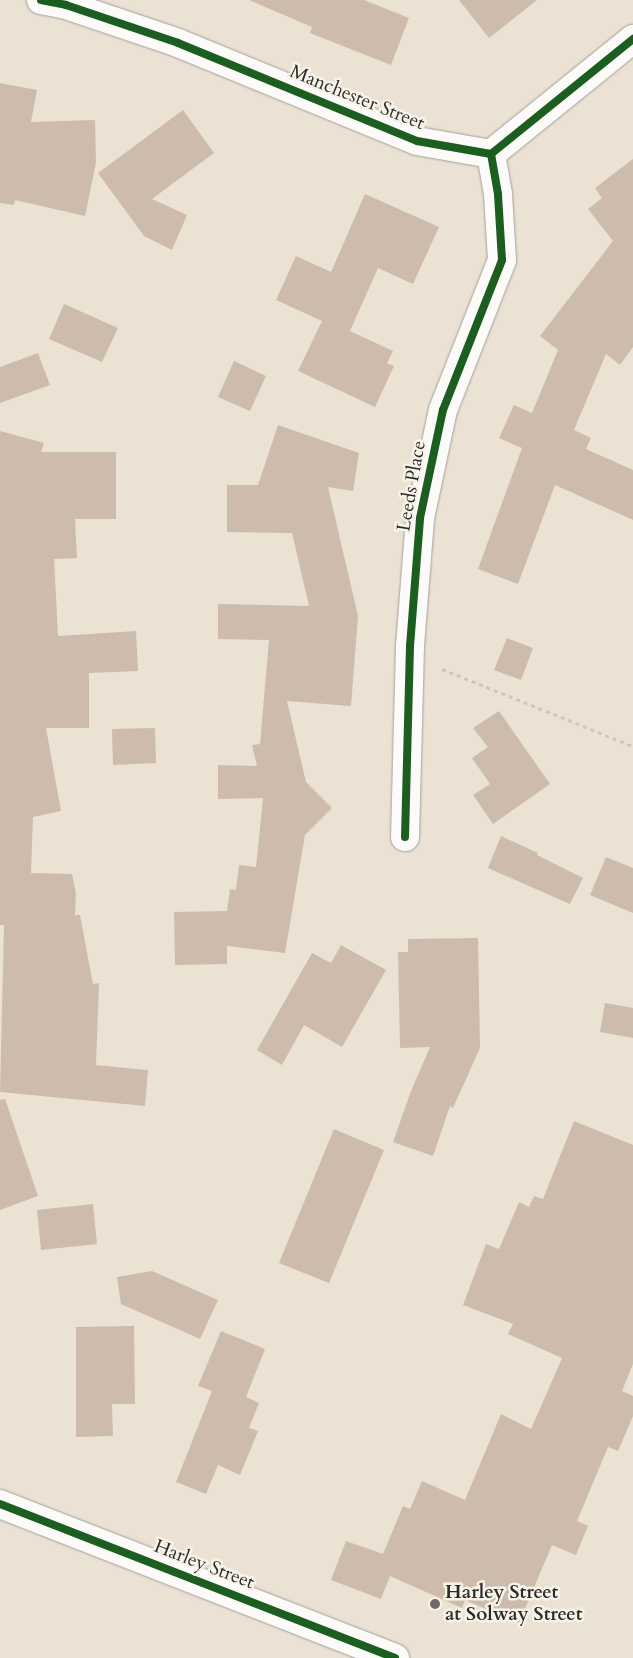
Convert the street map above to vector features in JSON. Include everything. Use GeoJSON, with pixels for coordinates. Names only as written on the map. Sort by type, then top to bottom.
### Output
{"type":"FeatureCollection","features":[{"type":"Feature","properties":{"kind":"street","name":"Manchester Street"},"geometry":{"type":"LineString","coordinates":[[41,0],[66,5],[178,43],[417,141],[491,154]]}},
{"type":"Feature","properties":{"kind":"street"},"geometry":{"type":"LineString","coordinates":[[491,154],[633,39]]}},
{"type":"Feature","properties":{"kind":"street","name":"Leeds Place"},"geometry":{"type":"LineString","coordinates":[[405,837],[409,656],[420,518],[443,410],[502,260],[498,194],[491,154]]}},
{"type":"Feature","properties":{"kind":"street","name":"Harley Street"},"geometry":{"type":"LineString","coordinates":[[0,1504],[236,1594],[395,1658]]}},
{"type":"Feature","properties":{"kind":"path"},"geometry":{"type":"LineString","coordinates":[[409,656],[633,746]]}},
{"type":"Feature","properties":{"kind":"building"},"geometry":{"type":"Polygon","coordinates":[[[249,0],[364,0],[409,18],[391,65],[310,33],[312,27],[249,0]]]}},
{"type":"Feature","properties":{"kind":"building"},"geometry":{"type":"Polygon","coordinates":[[[459,0],[537,0],[489,38],[459,0]]]}},
{"type":"Feature","properties":{"kind":"building"},"geometry":{"type":"Polygon","coordinates":[[[0,83],[37,90],[31,122],[95,120],[96,163],[85,216],[15,200],[14,205],[0,203],[0,83]]]}},
{"type":"Feature","properties":{"kind":"building"},"geometry":{"type":"Polygon","coordinates":[[[183,110],[214,153],[152,199],[187,215],[172,250],[144,236],[98,173],[183,110]]]}},
{"type":"Feature","properties":{"kind":"building"},"geometry":{"type":"Polygon","coordinates":[[[633,159],[633,347],[620,365],[606,354],[574,430],[591,438],[586,449],[633,470],[633,520],[555,485],[518,584],[478,569],[522,448],[499,438],[514,405],[532,413],[558,350],[540,336],[613,241],[588,209],[602,198],[595,188],[633,159]]]}},
{"type":"Feature","properties":{"kind":"building"},"geometry":{"type":"Polygon","coordinates":[[[365,194],[439,227],[413,284],[378,268],[350,331],[393,351],[387,363],[394,366],[375,407],[298,371],[322,321],[276,300],[296,256],[331,272],[365,194]]]}},
{"type":"Feature","properties":{"kind":"building"},"geometry":{"type":"Polygon","coordinates":[[[64,304],[118,328],[102,362],[49,339],[64,304]]]}},
{"type":"Feature","properties":{"kind":"building"},"geometry":{"type":"Polygon","coordinates":[[[38,353],[50,385],[0,403],[0,367],[38,353]]]}},
{"type":"Feature","properties":{"kind":"building"},"geometry":{"type":"Polygon","coordinates":[[[234,361],[266,376],[250,411],[218,397],[234,361]]]}},
{"type":"Feature","properties":{"kind":"building"},"geometry":{"type":"Polygon","coordinates":[[[278,425],[359,453],[353,491],[328,487],[358,616],[351,706],[287,701],[306,782],[332,808],[305,835],[285,953],[227,946],[227,964],[175,965],[174,912],[227,911],[230,889],[236,890],[239,865],[256,867],[263,798],[218,799],[218,765],[257,766],[252,745],[260,744],[269,640],[218,639],[218,604],[309,606],[292,533],[227,532],[227,485],[258,485],[278,425]]]}},
{"type":"Feature","properties":{"kind":"building"},"geometry":{"type":"Polygon","coordinates":[[[0,431],[44,443],[41,452],[116,452],[116,519],[75,519],[77,558],[54,559],[58,636],[136,631],[138,671],[89,673],[89,728],[46,728],[61,811],[33,817],[31,873],[72,874],[76,893],[75,915],[80,915],[93,984],[99,983],[96,1065],[148,1070],[145,1106],[0,1092],[4,925],[0,925],[0,431]]]}},
{"type":"Feature","properties":{"kind":"building"},"geometry":{"type":"Polygon","coordinates":[[[507,638],[533,648],[521,680],[494,670],[507,638]]]}},
{"type":"Feature","properties":{"kind":"building"},"geometry":{"type":"Polygon","coordinates":[[[499,711],[550,784],[493,824],[473,795],[490,784],[472,758],[488,747],[473,728],[499,711]]]}},
{"type":"Feature","properties":{"kind":"building"},"geometry":{"type":"Polygon","coordinates":[[[155,728],[156,763],[113,765],[112,729],[155,728]]]}},
{"type":"Feature","properties":{"kind":"building"},"geometry":{"type":"Polygon","coordinates":[[[501,836],[538,853],[537,855],[583,878],[570,904],[488,868],[501,836]]]}},
{"type":"Feature","properties":{"kind":"building"},"geometry":{"type":"Polygon","coordinates":[[[606,857],[633,868],[633,913],[590,895],[606,857]]]}},
{"type":"Feature","properties":{"kind":"building"},"geometry":{"type":"Polygon","coordinates":[[[478,938],[480,1048],[453,1108],[450,1106],[433,1156],[393,1142],[411,1091],[430,1047],[400,1048],[398,952],[408,952],[408,939],[478,938]]]}},
{"type":"Feature","properties":{"kind":"building"},"geometry":{"type":"Polygon","coordinates":[[[341,945],[386,970],[342,1047],[304,1025],[282,1065],[257,1050],[312,953],[331,963],[341,945]]]}},
{"type":"Feature","properties":{"kind":"building"},"geometry":{"type":"Polygon","coordinates":[[[605,1003],[633,1008],[633,1038],[600,1032],[605,1003]]]}},
{"type":"Feature","properties":{"kind":"building"},"geometry":{"type":"Polygon","coordinates":[[[5,1099],[38,1196],[0,1210],[0,1100],[5,1099]]]}},
{"type":"Feature","properties":{"kind":"building"},"geometry":{"type":"Polygon","coordinates":[[[574,1121],[633,1145],[633,1364],[622,1391],[633,1396],[633,1416],[618,1451],[608,1447],[577,1521],[588,1526],[576,1555],[552,1545],[519,1623],[465,1600],[462,1608],[390,1576],[381,1599],[331,1580],[346,1541],[383,1554],[403,1506],[410,1509],[422,1481],[465,1500],[501,1414],[531,1429],[562,1358],[508,1334],[513,1324],[463,1305],[486,1244],[499,1249],[519,1202],[529,1207],[534,1196],[543,1199],[574,1121]]]}},
{"type":"Feature","properties":{"kind":"building"},"geometry":{"type":"Polygon","coordinates":[[[334,1129],[384,1150],[329,1283],[279,1263],[334,1129]]]}},
{"type":"Feature","properties":{"kind":"building"},"geometry":{"type":"Polygon","coordinates":[[[93,1204],[97,1244],[41,1250],[37,1210],[93,1204]]]}},
{"type":"Feature","properties":{"kind":"building"},"geometry":{"type":"Polygon","coordinates":[[[152,1271],[218,1300],[200,1339],[121,1304],[117,1277],[152,1271]]]}},
{"type":"Feature","properties":{"kind":"building"},"geometry":{"type":"Polygon","coordinates":[[[134,1326],[135,1404],[112,1404],[113,1436],[76,1437],[76,1327],[134,1326]]]}},
{"type":"Feature","properties":{"kind":"building"},"geometry":{"type":"Polygon","coordinates":[[[221,1331],[265,1349],[246,1397],[259,1403],[249,1428],[258,1431],[240,1475],[218,1465],[206,1494],[176,1482],[212,1391],[198,1386],[221,1331]]]}},
{"type":"Feature","properties":{"kind":"cycle path"},"geometry":{"type":"LineString","coordinates":[[41,0],[66,5],[178,43],[417,141],[491,154],[633,39]]}},
{"type":"Feature","properties":{"kind":"cycle path"},"geometry":{"type":"LineString","coordinates":[[405,837],[410,646],[420,518],[443,410],[502,260],[498,194],[491,154]]}},
{"type":"Feature","properties":{"kind":"cycle path"},"geometry":{"type":"LineString","coordinates":[[0,1504],[395,1658]]}},
{"type":"Feature","properties":{"kind":"place","name":"Harley Street at Solway Street"},"geometry":{"type":"Point","coordinates":[435,1604]}}]}
